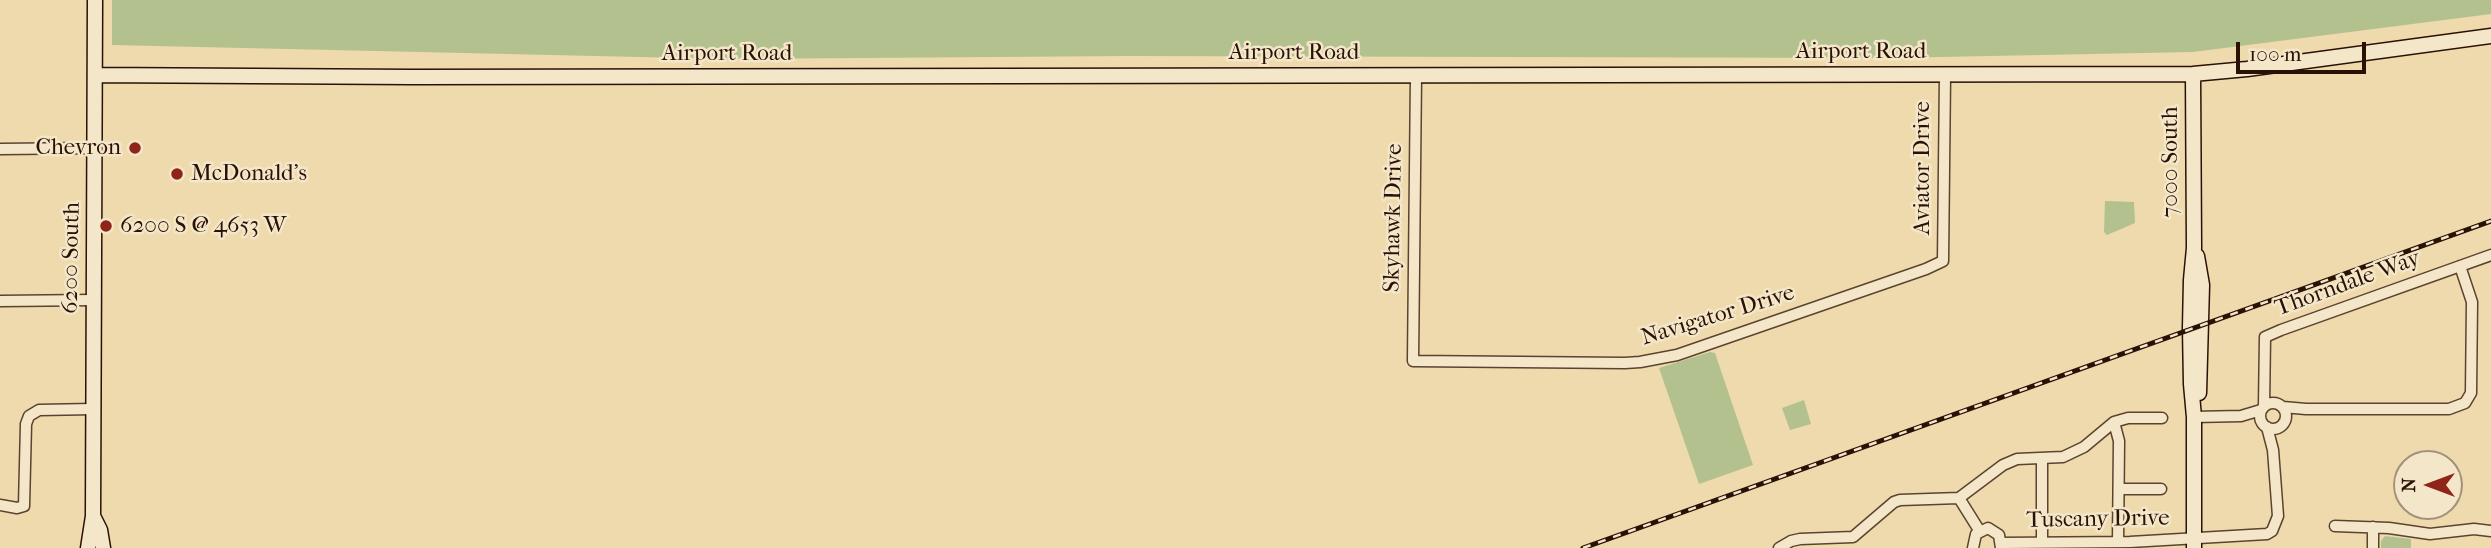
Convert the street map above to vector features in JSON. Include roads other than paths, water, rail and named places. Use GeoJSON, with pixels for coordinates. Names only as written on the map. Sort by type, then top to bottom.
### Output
{"type":"FeatureCollection","features":[{"type":"Feature","properties":{"kind":"street","name":"6200 South"},"geometry":{"type":"LineString","coordinates":[[88,548],[93,516],[95,0]]}},
{"type":"Feature","properties":{"kind":"street","name":"Airport Road"},"geometry":{"type":"LineString","coordinates":[[95,75],[482,77],[2193,74],[2491,37]]}},
{"type":"Feature","properties":{"kind":"street","name":"7000 South"},"geometry":{"type":"LineString","coordinates":[[2193,74],[2194,248],[2190,328],[2194,416],[2194,543]]}},
{"type":"Feature","properties":{"kind":"street","name":"Skyhawk Drive"},"geometry":{"type":"LineString","coordinates":[[1413,361],[1416,75]]}},
{"type":"Feature","properties":{"kind":"street","name":"Aviator Drive"},"geometry":{"type":"LineString","coordinates":[[1943,261],[1945,75]]}},
{"type":"Feature","properties":{"kind":"street"},"geometry":{"type":"LineString","coordinates":[[0,149],[95,148]]}},
{"type":"Feature","properties":{"kind":"street","name":"Thorndale Way"},"geometry":{"type":"LineString","coordinates":[[2271,406],[2265,387],[2265,337],[2491,255]]}},
{"type":"Feature","properties":{"kind":"street","name":"Navigator Drive"},"geometry":{"type":"LineString","coordinates":[[1413,361],[1640,362],[1677,355],[1926,270],[1943,261]]}},
{"type":"Feature","properties":{"kind":"street"},"geometry":{"type":"LineString","coordinates":[[2194,416],[2241,416],[2271,406],[2306,409],[2449,409],[2465,403],[2471,393],[2472,302],[2460,266]]}},
{"type":"Feature","properties":{"kind":"street"},"geometry":{"type":"LineString","coordinates":[[0,301],[94,300]]}},
{"type":"Feature","properties":{"kind":"street"},"geometry":{"type":"LineString","coordinates":[[2271,406],[2283,423]]}},
{"type":"Feature","properties":{"kind":"street"},"geometry":{"type":"LineString","coordinates":[[2194,543],[2261,536],[2272,531],[2278,516],[2273,450],[2264,426],[2271,406]]}},
{"type":"Feature","properties":{"kind":"street"},"geometry":{"type":"LineString","coordinates":[[2241,416],[2274,429],[2306,409]]}},
{"type":"Feature","properties":{"kind":"street"},"geometry":{"type":"LineString","coordinates":[[0,505],[17,508],[24,506],[26,424],[29,416],[39,410],[93,410]]}},
{"type":"Feature","properties":{"kind":"street"},"geometry":{"type":"LineString","coordinates":[[1779,548],[1791,541],[1853,542],[1900,499],[1959,498],[2003,464],[2017,459],[2042,459],[2074,454],[2114,422],[2128,418],[2162,418]]}},
{"type":"Feature","properties":{"kind":"street"},"geometry":{"type":"LineString","coordinates":[[2114,422],[2119,441],[2119,489],[2126,544]]}},
{"type":"Feature","properties":{"kind":"street"},"geometry":{"type":"LineString","coordinates":[[2273,450],[2283,423]]}},
{"type":"Feature","properties":{"kind":"street"},"geometry":{"type":"LineString","coordinates":[[2042,459],[2050,544]]}},
{"type":"Feature","properties":{"kind":"street"},"geometry":{"type":"LineString","coordinates":[[2119,489],[2161,489]]}},
{"type":"Feature","properties":{"kind":"street"},"geometry":{"type":"LineString","coordinates":[[1959,498],[1979,530]]}},
{"type":"Feature","properties":{"kind":"street","name":"6200 South"},"geometry":{"type":"LineString","coordinates":[[93,516],[100,530],[103,548]]}},
{"type":"Feature","properties":{"kind":"street"},"geometry":{"type":"LineString","coordinates":[[2335,526],[2373,527],[2430,534],[2474,528],[2491,531]]}},
{"type":"Feature","properties":{"kind":"street"},"geometry":{"type":"LineString","coordinates":[[2373,527],[2373,548]]}},
{"type":"Feature","properties":{"kind":"street"},"geometry":{"type":"LineString","coordinates":[[1973,548],[1973,538],[1979,530],[1992,529],[1999,535],[2002,545]]}},
{"type":"Feature","properties":{"kind":"street","name":"Tuscany Drive"},"geometry":{"type":"LineString","coordinates":[[2002,545],[2194,543]]}},
{"type":"Feature","properties":{"kind":"railway"},"geometry":{"type":"LineString","coordinates":[[1583,548],[2491,221]]}},
{"type":"Feature","properties":{"kind":"place","name":"Chevron"},"geometry":{"type":"Point","coordinates":[135,148]}},
{"type":"Feature","properties":{"kind":"place","name":"McDonald's"},"geometry":{"type":"Point","coordinates":[177,174]}},
{"type":"Feature","properties":{"kind":"place","name":"6200 S @ 4653 W"},"geometry":{"type":"Point","coordinates":[106,226]}}]}
